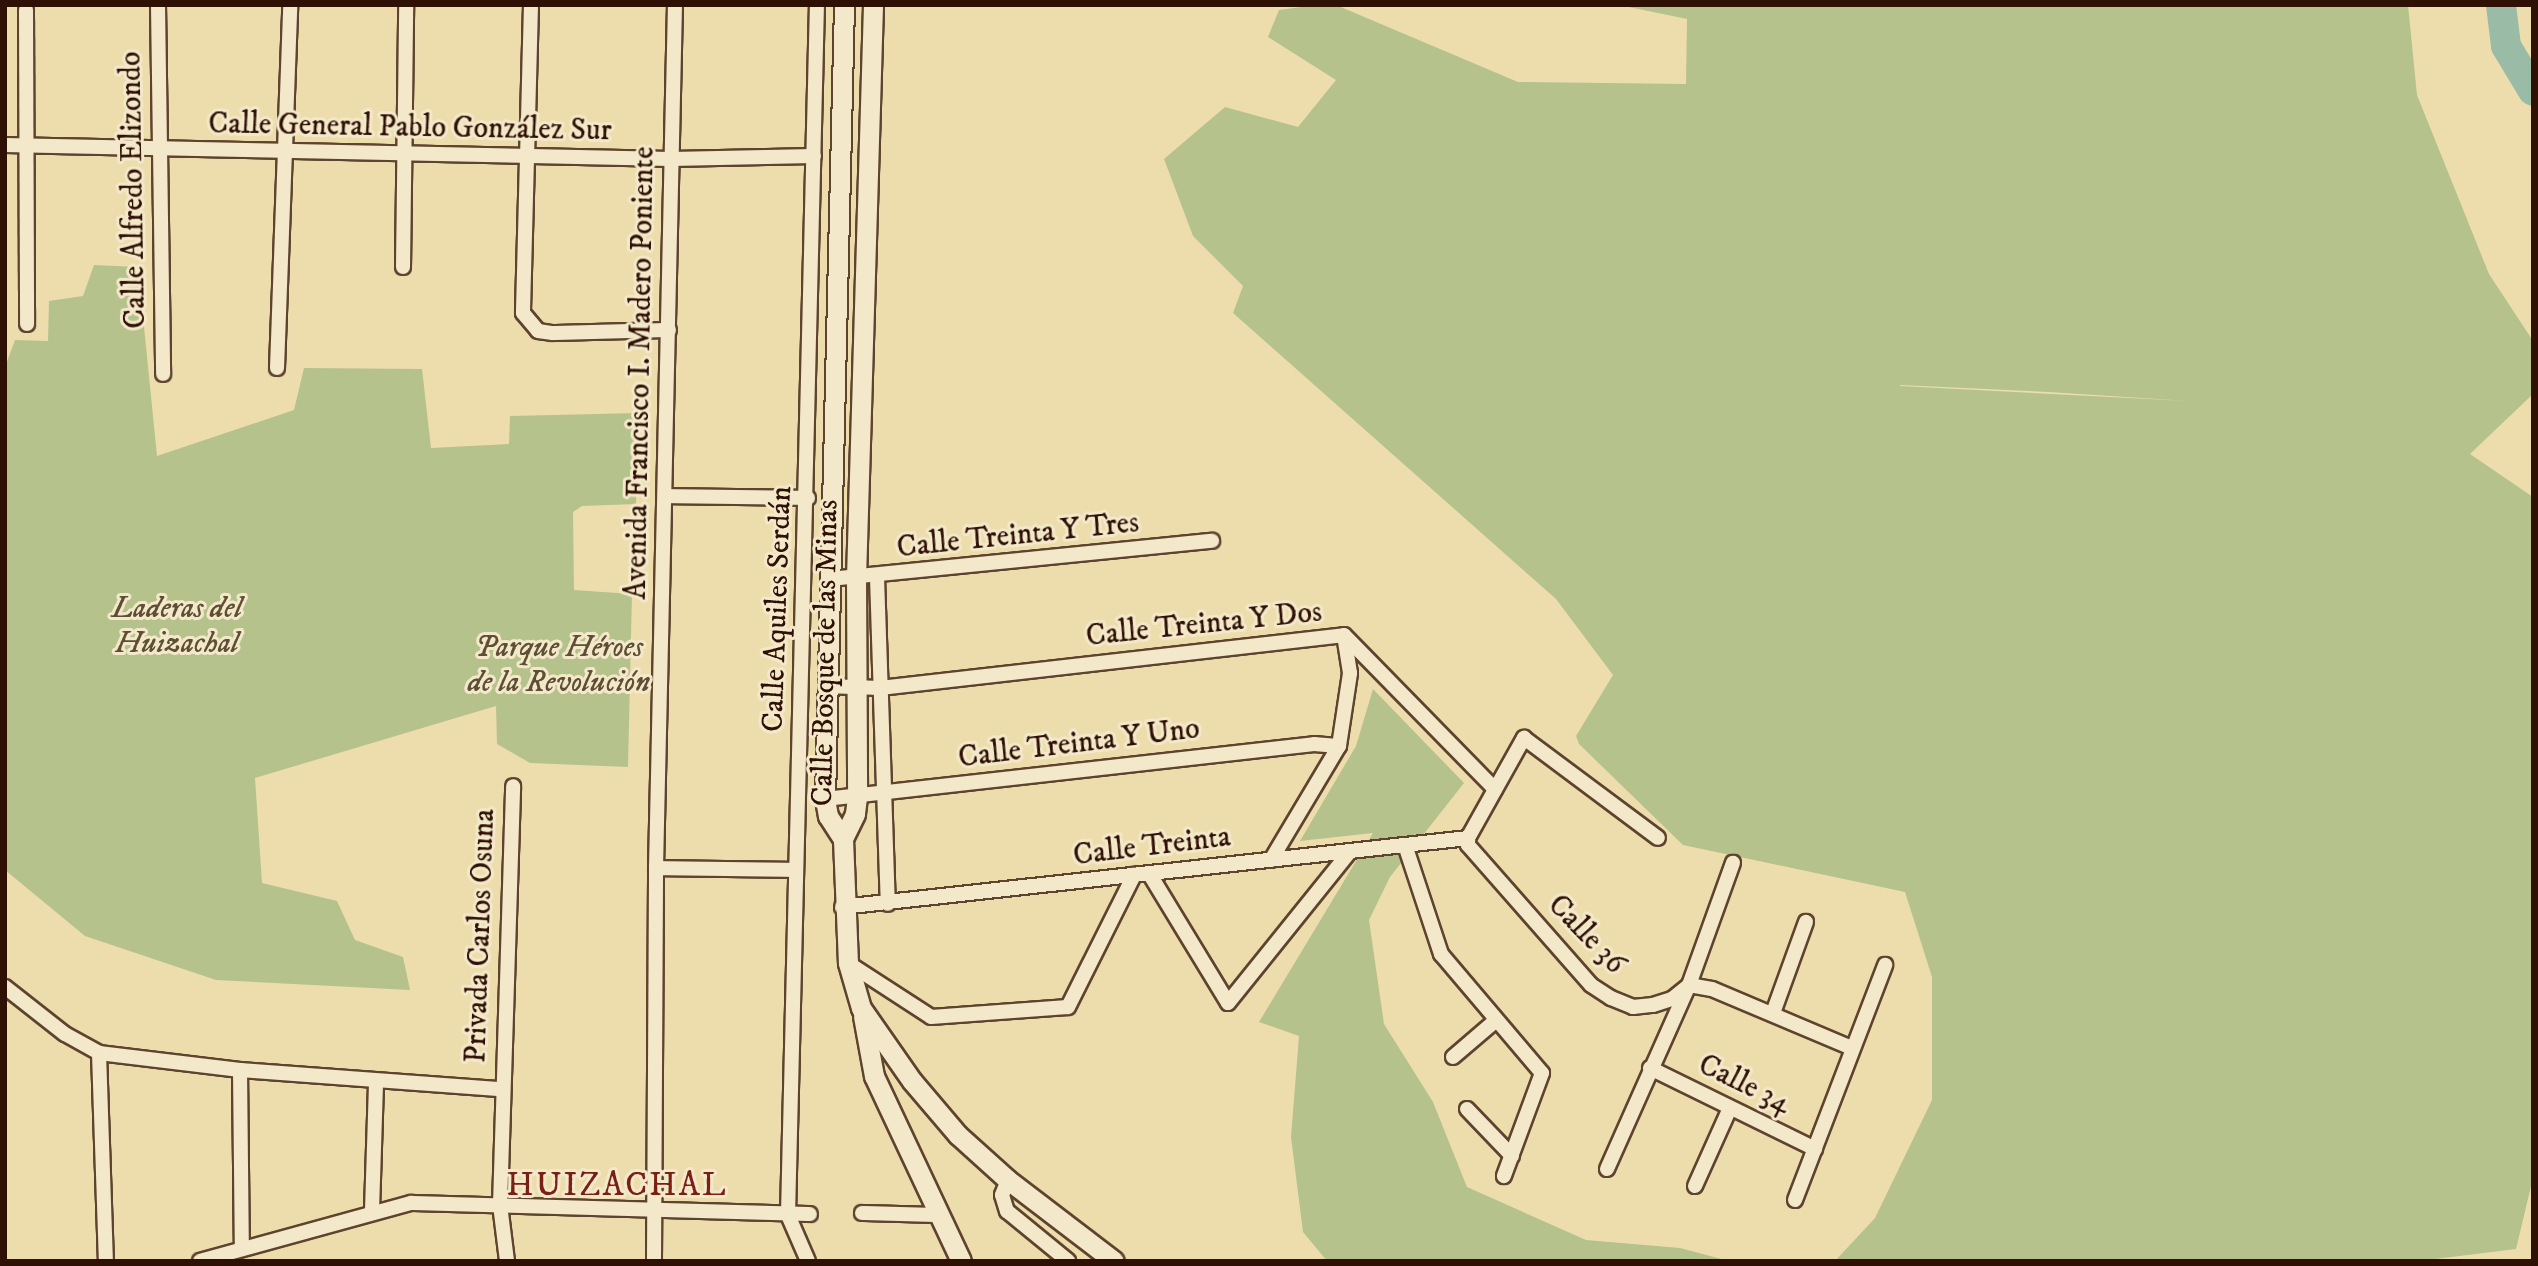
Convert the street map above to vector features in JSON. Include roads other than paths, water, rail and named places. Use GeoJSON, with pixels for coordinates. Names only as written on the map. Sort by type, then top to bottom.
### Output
{"type":"FeatureCollection","features":[{"type":"Feature","properties":{"kind":"main road","name":"Calle Bosque de las Minas"},"geometry":{"type":"LineString","coordinates":[[843,839],[828,817],[825,799],[844,5]]}},
{"type":"Feature","properties":{"kind":"main road","name":"Calle Bosque de las Minas"},"geometry":{"type":"LineString","coordinates":[[843,839],[855,814],[857,797],[856,577],[873,5]]}},
{"type":"Feature","properties":{"kind":"main road"},"geometry":{"type":"LineString","coordinates":[[843,839],[842,907],[848,963],[861,1009],[874,1076],[961,1261]]}},
{"type":"Feature","properties":{"kind":"main road"},"geometry":{"type":"LineString","coordinates":[[861,1009],[919,1090],[958,1135],[1007,1180],[1114,1261]]}},
{"type":"Feature","properties":{"kind":"street","name":"Calle Alfredo Elizondo"},"geometry":{"type":"LineString","coordinates":[[158,5],[157,148],[163,374]]}},
{"type":"Feature","properties":{"kind":"street"},"geometry":{"type":"LineString","coordinates":[[277,368],[282,152],[290,5]]}},
{"type":"Feature","properties":{"kind":"street"},"geometry":{"type":"LineString","coordinates":[[403,267],[401,155],[406,5]]}},
{"type":"Feature","properties":{"kind":"street"},"geometry":{"type":"LineString","coordinates":[[531,5],[523,313],[538,331],[553,333],[669,330]]}},
{"type":"Feature","properties":{"kind":"street","name":"Avenida Francisco I. Madero Poniente"},"geometry":{"type":"LineString","coordinates":[[654,1261],[652,1206],[656,868],[675,5]]}},
{"type":"Feature","properties":{"kind":"street","name":"Calle Aquiles Serdán"},"geometry":{"type":"LineString","coordinates":[[788,1215],[795,870],[808,498],[817,5]]}},
{"type":"Feature","properties":{"kind":"street"},"geometry":{"type":"LineString","coordinates":[[26,10],[27,324]]}},
{"type":"Feature","properties":{"kind":"street","name":"Calle General Pablo González Sur"},"geometry":{"type":"LineString","coordinates":[[5,145],[671,159],[814,156]]}},
{"type":"Feature","properties":{"kind":"street"},"geometry":{"type":"LineString","coordinates":[[665,496],[808,498]]}},
{"type":"Feature","properties":{"kind":"street","name":"Calle Treinta Y Tres"},"geometry":{"type":"LineString","coordinates":[[829,579],[877,577],[1212,541]]}},
{"type":"Feature","properties":{"kind":"street"},"geometry":{"type":"LineString","coordinates":[[877,577],[888,904]]}},
{"type":"Feature","properties":{"kind":"street"},"geometry":{"type":"LineString","coordinates":[[1344,635],[1495,789]]}},
{"type":"Feature","properties":{"kind":"street","name":"Calle Treinta Y Dos"},"geometry":{"type":"LineString","coordinates":[[826,686],[880,688],[1344,635],[1350,673],[1339,746],[1271,860]]}},
{"type":"Feature","properties":{"kind":"street"},"geometry":{"type":"LineString","coordinates":[[1468,838],[1524,738],[1658,838]]}},
{"type":"Feature","properties":{"kind":"street","name":"Calle Treinta Y Uno"},"geometry":{"type":"LineString","coordinates":[[825,799],[1314,744],[1339,746]]}},
{"type":"Feature","properties":{"kind":"street","name":"Privada Carlos Osuna"},"geometry":{"type":"LineString","coordinates":[[507,1261],[500,1205],[501,1089],[513,786]]}},
{"type":"Feature","properties":{"kind":"street","name":"Calle Treinta"},"geometry":{"type":"LineString","coordinates":[[842,907],[1468,838]]}},
{"type":"Feature","properties":{"kind":"street","name":"Calle 36"},"geometry":{"type":"LineString","coordinates":[[1468,838],[1468,845],[1591,985],[1633,1007],[1671,999],[1689,985]]}},
{"type":"Feature","properties":{"kind":"street"},"geometry":{"type":"LineString","coordinates":[[1405,845],[1441,954],[1494,1022],[1541,1069],[1543,1077],[1504,1175]]}},
{"type":"Feature","properties":{"kind":"street"},"geometry":{"type":"LineString","coordinates":[[848,963],[931,1017],[1068,1007],[1142,874],[1228,1003],[1350,851]]}},
{"type":"Feature","properties":{"kind":"street"},"geometry":{"type":"LineString","coordinates":[[1607,1170],[1689,985],[1733,863]]}},
{"type":"Feature","properties":{"kind":"street"},"geometry":{"type":"LineString","coordinates":[[656,868],[795,870]]}},
{"type":"Feature","properties":{"kind":"street"},"geometry":{"type":"LineString","coordinates":[[1773,1013],[1806,922]]}},
{"type":"Feature","properties":{"kind":"street"},"geometry":{"type":"LineString","coordinates":[[1795,1200],[1885,965]]}},
{"type":"Feature","properties":{"kind":"street"},"geometry":{"type":"LineString","coordinates":[[1689,985],[1773,1013],[1852,1048]]}},
{"type":"Feature","properties":{"kind":"street"},"geometry":{"type":"LineString","coordinates":[[5,987],[65,1034],[100,1053],[240,1070],[501,1089]]}},
{"type":"Feature","properties":{"kind":"street"},"geometry":{"type":"LineString","coordinates":[[1453,1057],[1494,1022]]}},
{"type":"Feature","properties":{"kind":"street"},"geometry":{"type":"LineString","coordinates":[[100,1053],[106,1261]]}},
{"type":"Feature","properties":{"kind":"street","name":"Calle 34"},"geometry":{"type":"LineString","coordinates":[[1650,1068],[1815,1149]]}},
{"type":"Feature","properties":{"kind":"street"},"geometry":{"type":"LineString","coordinates":[[240,1070],[242,1248]]}},
{"type":"Feature","properties":{"kind":"street"},"geometry":{"type":"LineString","coordinates":[[372,1211],[376,1081]]}},
{"type":"Feature","properties":{"kind":"street"},"geometry":{"type":"LineString","coordinates":[[1695,1186],[1730,1108]]}},
{"type":"Feature","properties":{"kind":"street"},"geometry":{"type":"LineString","coordinates":[[1467,1109],[1512,1156]]}},
{"type":"Feature","properties":{"kind":"street"},"geometry":{"type":"LineString","coordinates":[[1007,1180],[1002,1195],[1007,1211],[1068,1261]]}},
{"type":"Feature","properties":{"kind":"street"},"geometry":{"type":"LineString","coordinates":[[200,1261],[372,1211],[411,1203],[652,1206],[788,1215],[810,1214]]}},
{"type":"Feature","properties":{"kind":"street"},"geometry":{"type":"LineString","coordinates":[[862,1213],[938,1214]]}},
{"type":"Feature","properties":{"kind":"street"},"geometry":{"type":"LineString","coordinates":[[788,1215],[808,1261]]}},
{"type":"Feature","properties":{"kind":"waterway"},"geometry":{"type":"LineString","coordinates":[[2501,5],[2506,46],[2533,91]]}},
{"type":"Feature","properties":{"kind":"district","name":"HUIZACHAL"},"geometry":{"type":"Point","coordinates":[617,1186]}},
{"type":"Feature","properties":{"kind":"park label","name":"Laderas del Huizachal"},"geometry":{"type":"Point","coordinates":[177,626]}},
{"type":"Feature","properties":{"kind":"park label","name":"Parque Héroes de la Revolución"},"geometry":{"type":"Point","coordinates":[559,665]}}]}
